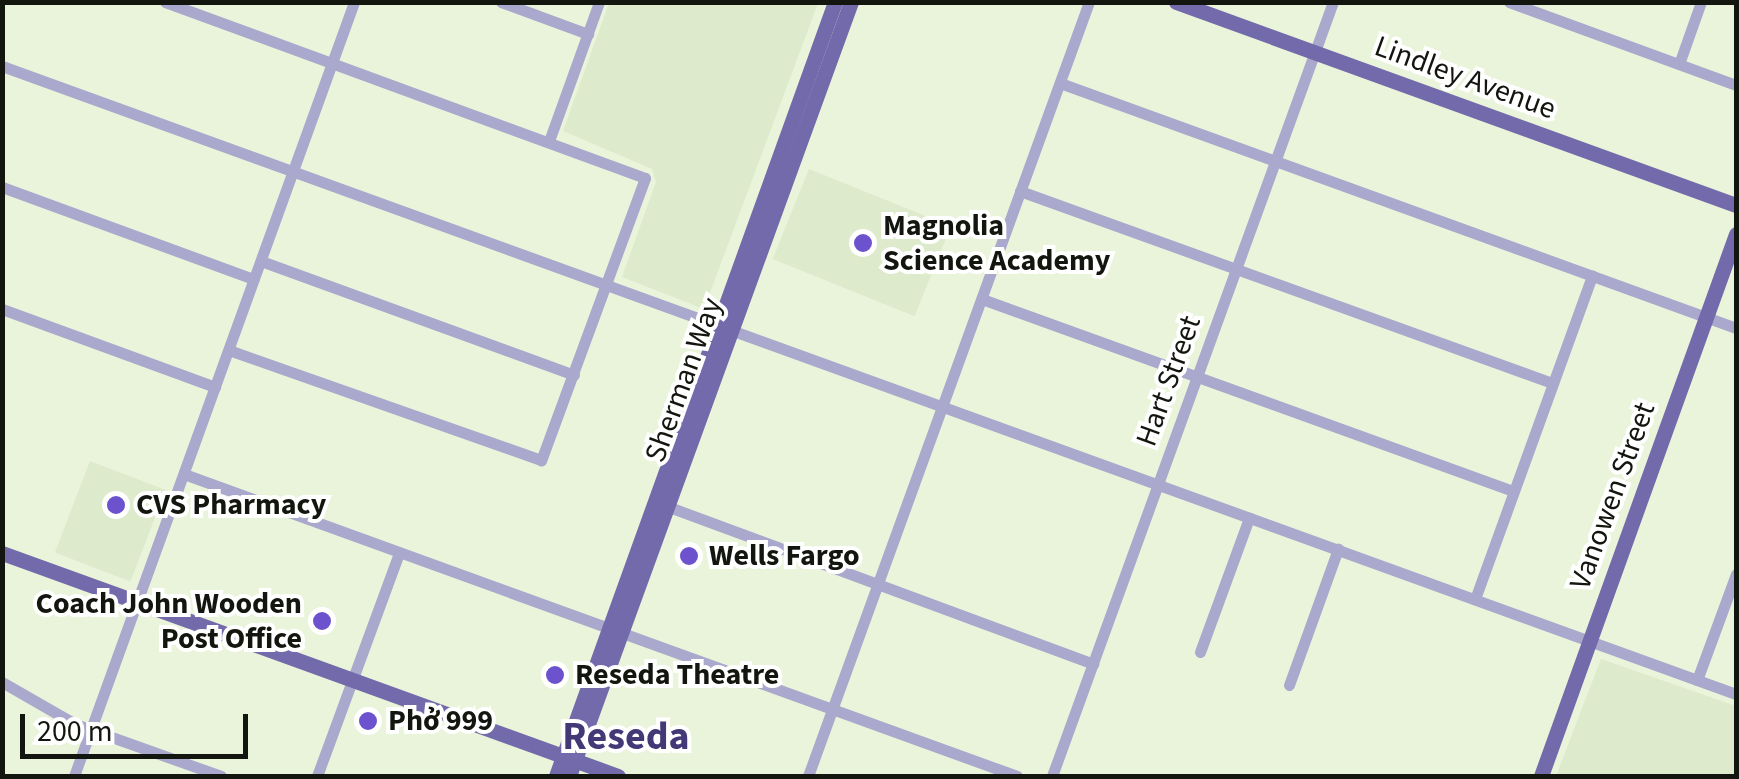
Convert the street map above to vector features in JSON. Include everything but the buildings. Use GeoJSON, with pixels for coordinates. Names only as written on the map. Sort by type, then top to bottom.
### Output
{"type":"FeatureCollection","features":[{"type":"Feature","properties":{"kind":"main road","name":"Sherman Way"},"geometry":{"type":"LineString","coordinates":[[556,776],[569,765],[725,327],[835,2]]}},
{"type":"Feature","properties":{"kind":"main road","name":"Sherman Way"},"geometry":{"type":"LineString","coordinates":[[725,327],[851,2]]}},
{"type":"Feature","properties":{"kind":"main road","name":"Lindley Avenue"},"geometry":{"type":"LineString","coordinates":[[1176,2],[1736,206]]}},
{"type":"Feature","properties":{"kind":"main road","name":"Vanowen Street"},"geometry":{"type":"LineString","coordinates":[[1542,776],[1736,234]]}},
{"type":"Feature","properties":{"kind":"main road"},"geometry":{"type":"LineString","coordinates":[[2,553],[352,680],[569,765],[618,776]]}},
{"type":"Feature","properties":{"kind":"street"},"geometry":{"type":"LineString","coordinates":[[166,2],[645,178],[541,460],[229,350]]}},
{"type":"Feature","properties":{"kind":"street"},"geometry":{"type":"LineString","coordinates":[[74,776],[354,2]]}},
{"type":"Feature","properties":{"kind":"street"},"geometry":{"type":"LineString","coordinates":[[501,2],[588,34]]}},
{"type":"Feature","properties":{"kind":"street"},"geometry":{"type":"LineString","coordinates":[[549,141],[599,2]]}},
{"type":"Feature","properties":{"kind":"street"},"geometry":{"type":"LineString","coordinates":[[808,776],[1089,2]]}},
{"type":"Feature","properties":{"kind":"street","name":"Hart Street"},"geometry":{"type":"LineString","coordinates":[[1052,776],[1333,2]]}},
{"type":"Feature","properties":{"kind":"street"},"geometry":{"type":"LineString","coordinates":[[1509,2],[1736,85]]}},
{"type":"Feature","properties":{"kind":"street"},"geometry":{"type":"LineString","coordinates":[[1679,64],[1702,2]]}},
{"type":"Feature","properties":{"kind":"street"},"geometry":{"type":"LineString","coordinates":[[2,66],[1736,694]]}},
{"type":"Feature","properties":{"kind":"street"},"geometry":{"type":"LineString","coordinates":[[1060,83],[1736,328]]}},
{"type":"Feature","properties":{"kind":"street"},"geometry":{"type":"LineString","coordinates":[[2,188],[254,280]]}},
{"type":"Feature","properties":{"kind":"street"},"geometry":{"type":"LineString","coordinates":[[1020,191],[1552,384]]}},
{"type":"Feature","properties":{"kind":"street"},"geometry":{"type":"LineString","coordinates":[[261,261],[574,374]]}},
{"type":"Feature","properties":{"kind":"street"},"geometry":{"type":"LineString","coordinates":[[1474,599],[1592,275]]}},
{"type":"Feature","properties":{"kind":"street"},"geometry":{"type":"LineString","coordinates":[[982,299],[1514,491]]}},
{"type":"Feature","properties":{"kind":"street"},"geometry":{"type":"LineString","coordinates":[[2,309],[215,387]]}},
{"type":"Feature","properties":{"kind":"street"},"geometry":{"type":"LineString","coordinates":[[184,474],[1017,776]]}},
{"type":"Feature","properties":{"kind":"street"},"geometry":{"type":"LineString","coordinates":[[661,504],[1093,664]]}},
{"type":"Feature","properties":{"kind":"street"},"geometry":{"type":"LineString","coordinates":[[1200,652],[1249,518]]}},
{"type":"Feature","properties":{"kind":"street"},"geometry":{"type":"LineString","coordinates":[[1288,685],[1338,549]]}},
{"type":"Feature","properties":{"kind":"street"},"geometry":{"type":"LineString","coordinates":[[318,776],[399,552]]}},
{"type":"Feature","properties":{"kind":"street"},"geometry":{"type":"LineString","coordinates":[[1697,680],[1733,594],[1736,574]]}},
{"type":"Feature","properties":{"kind":"street"},"geometry":{"type":"LineString","coordinates":[[2,682],[90,730],[220,776]]}},
{"type":"Feature","properties":{"kind":"shaded area"},"geometry":{"type":"Polygon","coordinates":[[[609,3],[818,3],[704,309],[622,277],[656,182],[652,169],[563,131],[609,3]]]}},
{"type":"Feature","properties":{"kind":"shaded area","name":"Magnolia Science Academy"},"geometry":{"type":"Polygon","coordinates":[[[809,169],[951,226],[915,316],[773,259],[809,169]]]}},
{"type":"Feature","properties":{"kind":"shaded area"},"geometry":{"type":"Polygon","coordinates":[[[90,461],[166,490],[130,582],[55,552],[90,461]]]}},
{"type":"Feature","properties":{"kind":"shaded area"},"geometry":{"type":"Polygon","coordinates":[[[1601,659],[1736,706],[1736,776],[1556,776],[1601,659]]]}},
{"type":"Feature","properties":{"kind":"place","name":"Magnolia Science Academy"},"geometry":{"type":"Point","coordinates":[863,243]}},
{"type":"Feature","properties":{"kind":"place","name":"CVS Pharmacy"},"geometry":{"type":"Point","coordinates":[116,505]}},
{"type":"Feature","properties":{"kind":"place","name":"Wells Fargo"},"geometry":{"type":"Point","coordinates":[689,556]}},
{"type":"Feature","properties":{"kind":"place","name":"Coach John Wooden Post Office"},"geometry":{"type":"Point","coordinates":[322,621]}},
{"type":"Feature","properties":{"kind":"place","name":"Reseda Theatre"},"geometry":{"type":"Point","coordinates":[555,675]}},
{"type":"Feature","properties":{"kind":"place","name":"Phở 999"},"geometry":{"type":"Point","coordinates":[368,721]}},
{"type":"Feature","properties":{"kind":"district","name":"Reseda"},"geometry":{"type":"Point","coordinates":[626,737]}}]}
